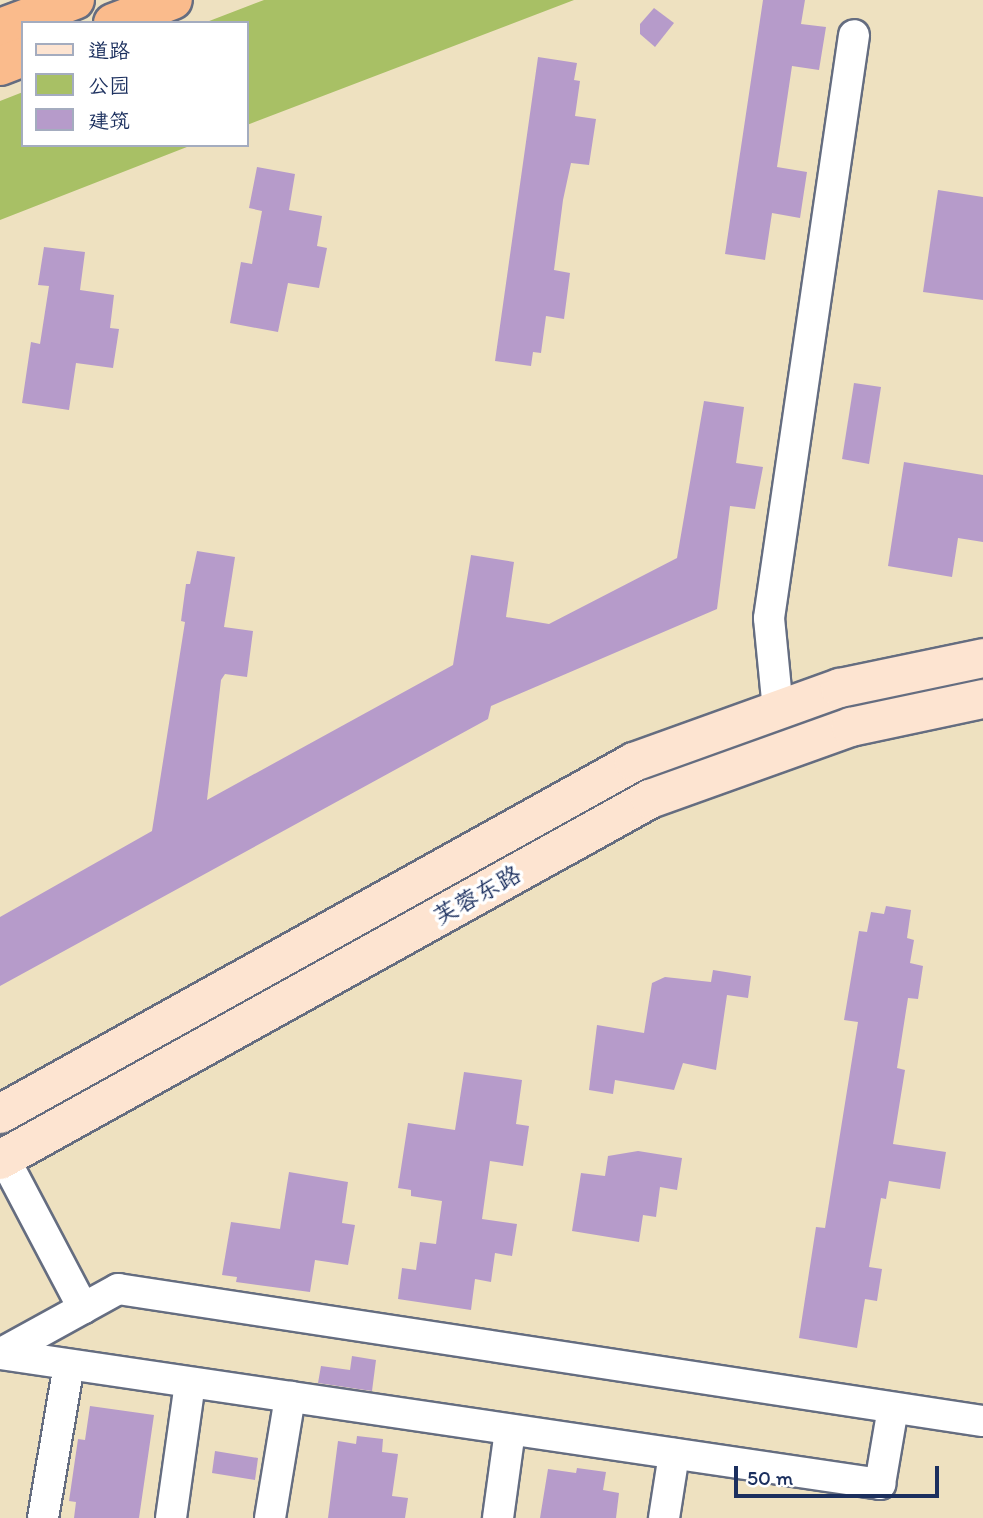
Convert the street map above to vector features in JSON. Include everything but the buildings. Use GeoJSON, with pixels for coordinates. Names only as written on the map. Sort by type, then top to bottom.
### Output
{"type":"FeatureCollection","features":[{"type":"Feature","properties":{"kind":"highway"},"geometry":{"type":"LineString","coordinates":[[0,28],[75,0]]}},
{"type":"Feature","properties":{"kind":"highway"},"geometry":{"type":"LineString","coordinates":[[118,21],[173,0]]}},
{"type":"Feature","properties":{"kind":"highway"},"geometry":{"type":"LineString","coordinates":[[0,66],[21,58]]}},
{"type":"Feature","properties":{"kind":"main road","name":"芙蓉东路"},"geometry":{"type":"LineString","coordinates":[[0,1114],[634,762],[840,688],[983,658]]}},
{"type":"Feature","properties":{"kind":"main road","name":"芙蓉东路"},"geometry":{"type":"LineString","coordinates":[[2,1159],[650,799],[851,727],[983,699]]}},
{"type":"Feature","properties":{"kind":"street"},"geometry":{"type":"LineString","coordinates":[[778,710],[769,618],[853,35]]}},
{"type":"Feature","properties":{"kind":"street"},"geometry":{"type":"LineString","coordinates":[[2,1159],[83,1308]]}},
{"type":"Feature","properties":{"kind":"street"},"geometry":{"type":"LineString","coordinates":[[0,1354],[118,1289],[983,1421]]}},
{"type":"Feature","properties":{"kind":"street"},"geometry":{"type":"LineString","coordinates":[[0,1354],[880,1484],[893,1408]]}},
{"type":"Feature","properties":{"kind":"street"},"geometry":{"type":"LineString","coordinates":[[43,1518],[69,1365]]}},
{"type":"Feature","properties":{"kind":"street"},"geometry":{"type":"LineString","coordinates":[[171,1518],[190,1383]]}},
{"type":"Feature","properties":{"kind":"street"},"geometry":{"type":"LineString","coordinates":[[270,1518],[290,1397]]}},
{"type":"Feature","properties":{"kind":"street"},"geometry":{"type":"LineString","coordinates":[[498,1518],[510,1430]]}},
{"type":"Feature","properties":{"kind":"street"},"geometry":{"type":"LineString","coordinates":[[664,1518],[674,1454]]}},
{"type":"Feature","properties":{"kind":"green space"},"geometry":{"type":"Polygon","coordinates":[[[264,0],[574,0],[248,125],[248,21],[209,21],[264,0]]]}},
{"type":"Feature","properties":{"kind":"green space"},"geometry":{"type":"Polygon","coordinates":[[[21,93],[21,147],[187,147],[0,220],[0,101],[21,93]]]}}]}
